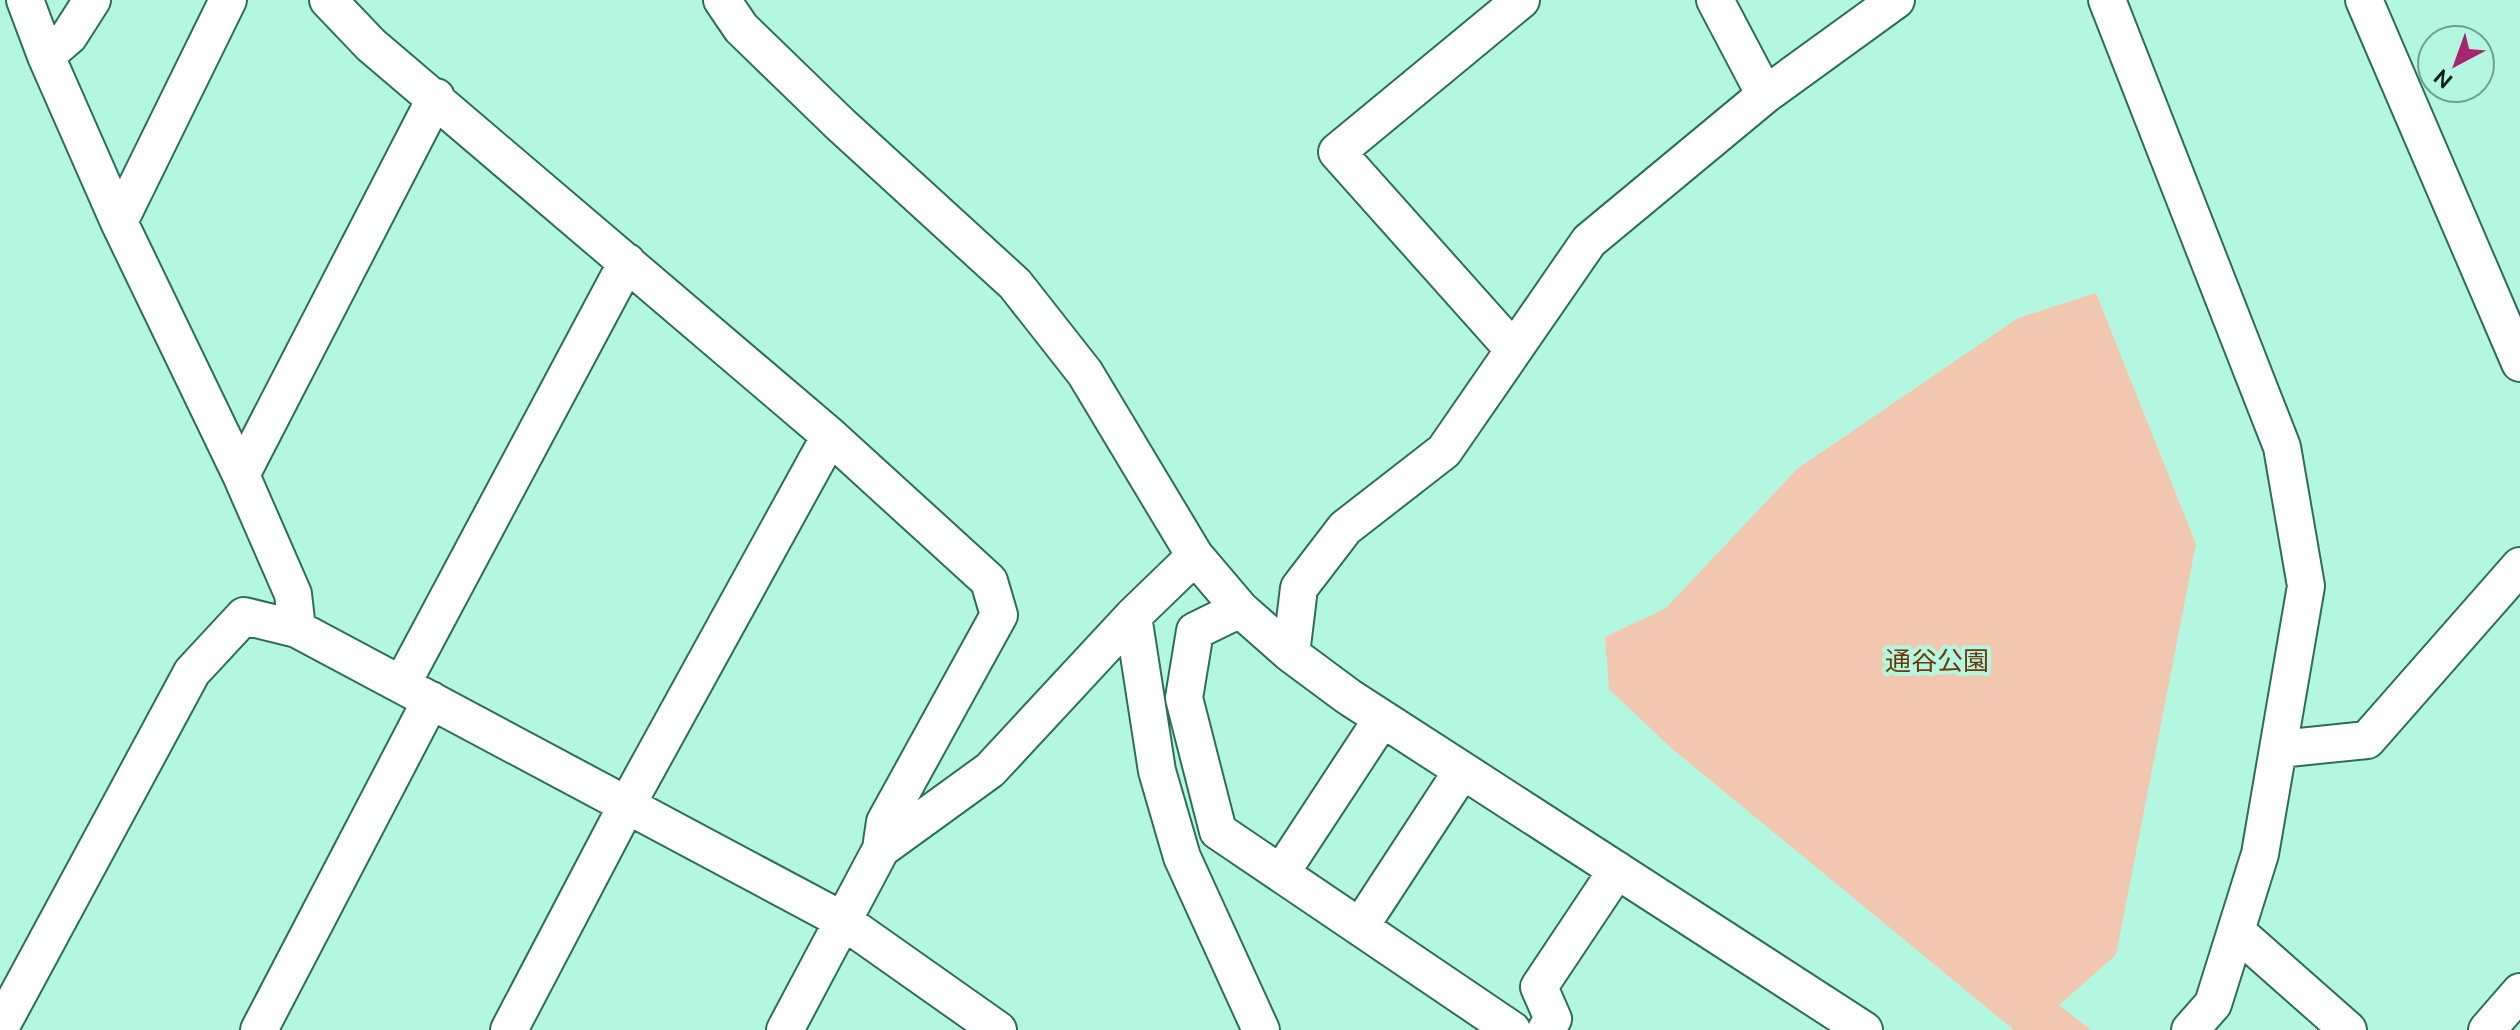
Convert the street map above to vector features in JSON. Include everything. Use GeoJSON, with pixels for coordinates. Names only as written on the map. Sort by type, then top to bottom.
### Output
{"type":"FeatureCollection","features":[{"type":"Feature","properties":{"kind":"street"},"geometry":{"type":"LineString","coordinates":[[25,0],[46,56],[119,222],[241,475],[293,594],[297,629]]}},
{"type":"Feature","properties":{"kind":"street"},"geometry":{"type":"LineString","coordinates":[[46,56],[69,36],[92,0]]}},
{"type":"Feature","properties":{"kind":"street"},"geometry":{"type":"LineString","coordinates":[[119,222],[228,0]]}},
{"type":"Feature","properties":{"kind":"street"},"geometry":{"type":"LineString","coordinates":[[328,0],[371,45],[436,97],[830,436],[989,581],[999,615],[885,822],[881,849],[785,1030]]}},
{"type":"Feature","properties":{"kind":"street"},"geometry":{"type":"LineString","coordinates":[[722,0],[741,28],[840,124],[1015,284],[1085,373],[1195,556],[1240,609],[1291,654],[1382,719],[1864,1030]]}},
{"type":"Feature","properties":{"kind":"street"},"geometry":{"type":"LineString","coordinates":[[1715,0],[1765,95]]}},
{"type":"Feature","properties":{"kind":"street"},"geometry":{"type":"LineString","coordinates":[[1291,654],[1299,588],[1345,528],[1444,451],[1512,348],[1589,241],[1765,95],[1896,0]]}},
{"type":"Feature","properties":{"kind":"street"},"geometry":{"type":"LineString","coordinates":[[2107,0],[2282,447],[2306,586],[2260,854],[2213,1004],[2190,1030]]}},
{"type":"Feature","properties":{"kind":"street"},"geometry":{"type":"LineString","coordinates":[[2364,0],[2520,363]]}},
{"type":"Feature","properties":{"kind":"street"},"geometry":{"type":"LineString","coordinates":[[1499,7],[1337,152],[1512,348]]}},
{"type":"Feature","properties":{"kind":"street"},"geometry":{"type":"LineString","coordinates":[[241,475],[436,97]]}},
{"type":"Feature","properties":{"kind":"street"},"geometry":{"type":"LineString","coordinates":[[259,1030],[417,692],[627,262]]}},
{"type":"Feature","properties":{"kind":"street"},"geometry":{"type":"LineString","coordinates":[[509,1030],[628,803],[830,436]]}},
{"type":"Feature","properties":{"kind":"street"},"geometry":{"type":"LineString","coordinates":[[881,849],[990,770],[1133,616],[1195,556]]}},
{"type":"Feature","properties":{"kind":"street"},"geometry":{"type":"LineString","coordinates":[[2279,749],[2367,740],[2520,566]]}},
{"type":"Feature","properties":{"kind":"street"},"geometry":{"type":"LineString","coordinates":[[1240,609],[1195,631],[1184,698],[1218,831],[1512,1030]]}},
{"type":"Feature","properties":{"kind":"street"},"geometry":{"type":"LineString","coordinates":[[0,1028],[192,672],[244,616],[297,629],[628,803],[842,920],[998,1030]]}},
{"type":"Feature","properties":{"kind":"street"},"geometry":{"type":"LineString","coordinates":[[1133,616],[1157,771],[1182,857],[1261,1030]]}},
{"type":"Feature","properties":{"kind":"street"},"geometry":{"type":"LineString","coordinates":[[1281,873],[1382,719]]}},
{"type":"Feature","properties":{"kind":"street"},"geometry":{"type":"LineString","coordinates":[[1360,927],[1462,771]]}},
{"type":"Feature","properties":{"kind":"street"},"geometry":{"type":"LineString","coordinates":[[1546,1030],[1553,1019],[1539,987],[1617,870]]}},
{"type":"Feature","properties":{"kind":"street"},"geometry":{"type":"LineString","coordinates":[[2236,931],[2348,1030]]}},
{"type":"Feature","properties":{"kind":"street"},"geometry":{"type":"LineString","coordinates":[[2487,1030],[2520,992]]}},
{"type":"Feature","properties":{"kind":"green space","name":"通谷公園"},"geometry":{"type":"Polygon","coordinates":[[[2096,293],[2196,544],[2116,955],[2059,1005],[2091,1030],[2014,1030],[1670,747],[1609,689],[1605,637],[1666,608],[1797,469],[2018,318],[2096,293]]]}}]}
